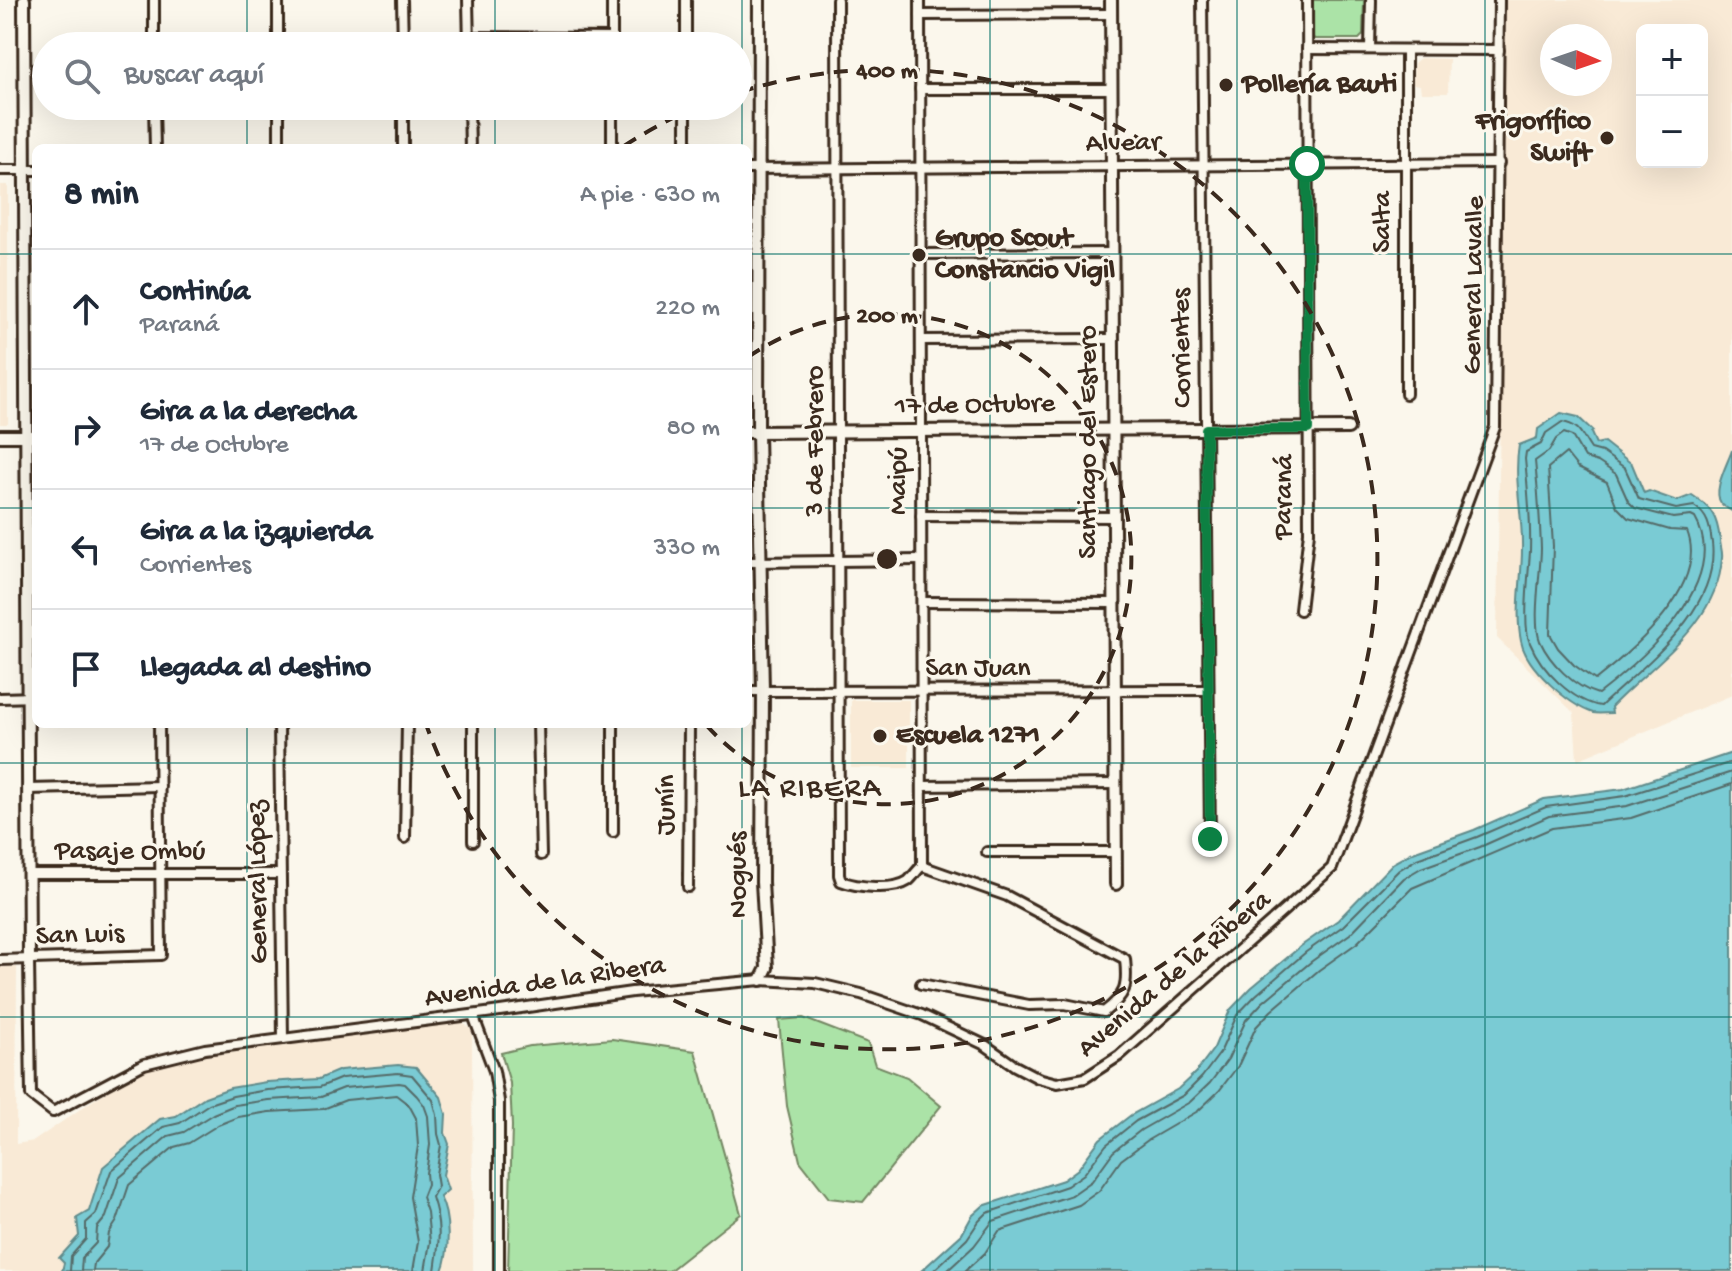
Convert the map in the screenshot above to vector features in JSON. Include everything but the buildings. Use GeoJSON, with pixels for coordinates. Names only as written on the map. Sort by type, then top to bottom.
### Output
{"type":"FeatureCollection","features":[{"type":"Feature","properties":{"kind":"street"},"geometry":{"type":"LineString","coordinates":[[24,0],[30,170],[32,697],[28,789],[29,960]]}},
{"type":"Feature","properties":{"kind":"street"},"geometry":{"type":"LineString","coordinates":[[154,0],[154,32]]}},
{"type":"Feature","properties":{"kind":"street"},"geometry":{"type":"LineString","coordinates":[[278,0],[278,32]]}},
{"type":"Feature","properties":{"kind":"street"},"geometry":{"type":"LineString","coordinates":[[402,0],[403,32]]}},
{"type":"Feature","properties":{"kind":"street"},"geometry":{"type":"LineString","coordinates":[[468,0],[469,32]]}},
{"type":"Feature","properties":{"kind":"street"},"geometry":{"type":"LineString","coordinates":[[612,0],[612,32]]}},
{"type":"Feature","properties":{"kind":"street"},"geometry":{"type":"LineString","coordinates":[[686,0],[686,32]]}},
{"type":"Feature","properties":{"kind":"street","name":"Nogués"},"geometry":{"type":"LineString","coordinates":[[759,0],[754,169],[753,432],[754,562],[763,691],[762,882],[767,968],[761,980]]}},
{"type":"Feature","properties":{"kind":"street","name":"3 de Febrero"},"geometry":{"type":"LineString","coordinates":[[837,0],[839,875],[841,881],[861,886],[898,885],[922,866]]}},
{"type":"Feature","properties":{"kind":"street","name":"Maipú"},"geometry":{"type":"LineString","coordinates":[[920,0],[922,866]]}},
{"type":"Feature","properties":{"kind":"street","name":"Santiago del Estero"},"geometry":{"type":"LineString","coordinates":[[1111,0],[1116,884]]}},
{"type":"Feature","properties":{"kind":"street","name":"Corrientes"},"geometry":{"type":"LineString","coordinates":[[1202,0],[1210,839]]}},
{"type":"Feature","properties":{"kind":"street","name":"Paraná"},"geometry":{"type":"LineString","coordinates":[[1300,610],[1309,532],[1307,0]]}},
{"type":"Feature","properties":{"kind":"street"},"geometry":{"type":"LineString","coordinates":[[1370,49],[1371,0]]}},
{"type":"Feature","properties":{"kind":"street","name":"General Lavalle"},"geometry":{"type":"LineString","coordinates":[[1495,427],[1499,0]]}},
{"type":"Feature","properties":{"kind":"street"},"geometry":{"type":"LineString","coordinates":[[920,15],[1111,14]]}},
{"type":"Feature","properties":{"kind":"street"},"geometry":{"type":"LineString","coordinates":[[1307,49],[1499,50]]}},
{"type":"Feature","properties":{"kind":"street","name":"Salta"},"geometry":{"type":"LineString","coordinates":[[1406,50],[1406,394]]}},
{"type":"Feature","properties":{"kind":"street"},"geometry":{"type":"LineString","coordinates":[[920,89],[1111,89]]}},
{"type":"Feature","properties":{"kind":"street"},"geometry":{"type":"LineString","coordinates":[[154,120],[155,144]]}},
{"type":"Feature","properties":{"kind":"street"},"geometry":{"type":"LineString","coordinates":[[279,120],[279,144]]}},
{"type":"Feature","properties":{"kind":"street"},"geometry":{"type":"LineString","coordinates":[[403,120],[403,144]]}},
{"type":"Feature","properties":{"kind":"street"},"geometry":{"type":"LineString","coordinates":[[469,120],[470,144]]}},
{"type":"Feature","properties":{"kind":"street"},"geometry":{"type":"LineString","coordinates":[[612,120],[612,144]]}},
{"type":"Feature","properties":{"kind":"street"},"geometry":{"type":"LineString","coordinates":[[686,120],[686,144]]}},
{"type":"Feature","properties":{"kind":"street","name":"Alvear"},"geometry":{"type":"LineString","coordinates":[[754,169],[1499,163]]}},
{"type":"Feature","properties":{"kind":"street"},"geometry":{"type":"LineString","coordinates":[[0,170],[30,170]]}},
{"type":"Feature","properties":{"kind":"street"},"geometry":{"type":"LineString","coordinates":[[920,254],[1112,253]]}},
{"type":"Feature","properties":{"kind":"street"},"geometry":{"type":"LineString","coordinates":[[921,340],[1112,339]]}},
{"type":"Feature","properties":{"kind":"street","name":"Avenida de la Ribera"},"geometry":{"type":"LineString","coordinates":[[29,960],[31,1095],[53,1112],[144,1064],[205,1049],[632,992],[761,980],[815,983],[861,994],[922,1015],[985,1045],[1038,1078],[1057,1083],[1085,1078],[1119,1056],[1332,868],[1495,427]]}},
{"type":"Feature","properties":{"kind":"street","name":"17 de Octubre"},"geometry":{"type":"LineString","coordinates":[[753,432],[1348,428]]}},
{"type":"Feature","properties":{"kind":"street"},"geometry":{"type":"LineString","coordinates":[[0,436],[31,436]]}},
{"type":"Feature","properties":{"kind":"street"},"geometry":{"type":"LineString","coordinates":[[921,516],[1113,517]]}},
{"type":"Feature","properties":{"kind":"street"},"geometry":{"type":"LineString","coordinates":[[754,562],[921,560]]}},
{"type":"Feature","properties":{"kind":"street"},"geometry":{"type":"LineString","coordinates":[[922,602],[1114,603]]}},
{"type":"Feature","properties":{"kind":"street","name":"San Juan"},"geometry":{"type":"LineString","coordinates":[[752,691],[1207,690]]}},
{"type":"Feature","properties":{"kind":"street"},"geometry":{"type":"LineString","coordinates":[[0,698],[32,697]]}},
{"type":"Feature","properties":{"kind":"street"},"geometry":{"type":"LineString","coordinates":[[159,728],[161,874]]}},
{"type":"Feature","properties":{"kind":"street","name":"General López"},"geometry":{"type":"LineString","coordinates":[[279,728],[283,1039]]}},
{"type":"Feature","properties":{"kind":"street"},"geometry":{"type":"LineString","coordinates":[[405,838],[407,728]]}},
{"type":"Feature","properties":{"kind":"street"},"geometry":{"type":"LineString","coordinates":[[473,728],[473,841]]}},
{"type":"Feature","properties":{"kind":"street"},"geometry":{"type":"LineString","coordinates":[[538,728],[541,855]]}},
{"type":"Feature","properties":{"kind":"street"},"geometry":{"type":"LineString","coordinates":[[613,728],[613,832]]}},
{"type":"Feature","properties":{"kind":"street","name":"Junín"},"geometry":{"type":"LineString","coordinates":[[688,887],[689,728]]}},
{"type":"Feature","properties":{"kind":"street"},"geometry":{"type":"LineString","coordinates":[[922,786],[1115,784]]}},
{"type":"Feature","properties":{"kind":"street"},"geometry":{"type":"LineString","coordinates":[[28,789],[160,786]]}},
{"type":"Feature","properties":{"kind":"street"},"geometry":{"type":"LineString","coordinates":[[987,852],[1116,852]]}},
{"type":"Feature","properties":{"kind":"street"},"geometry":{"type":"LineString","coordinates":[[921,984],[1029,1005],[1065,1004],[1104,1012],[1121,999],[1128,979],[1125,959],[1007,896],[922,866]]}},
{"type":"Feature","properties":{"kind":"street","name":"Pasaje Ombú"},"geometry":{"type":"LineString","coordinates":[[28,874],[280,874]]}},
{"type":"Feature","properties":{"kind":"street","name":"San Luis"},"geometry":{"type":"LineString","coordinates":[[0,960],[161,955],[161,874]]}},
{"type":"Feature","properties":{"kind":"street"},"geometry":{"type":"LineString","coordinates":[[473,1015],[494,1071],[499,1101],[499,1271]]}},
{"type":"Feature","properties":{"kind":"shaded area"},"geometry":{"type":"Polygon","coordinates":[[[1505,0],[1732,0],[1732,695],[1577,760],[1574,713],[1497,638],[1505,0]]]}},
{"type":"Feature","properties":{"kind":"shaded area"},"geometry":{"type":"Polygon","coordinates":[[[1420,58],[1449,59],[1448,93],[1421,93],[1420,85],[1413,84],[1414,63],[1420,58]]]}},
{"type":"Feature","properties":{"kind":"shaded area"},"geometry":{"type":"Polygon","coordinates":[[[0,185],[8,185],[8,424],[0,424],[0,185]]]}},
{"type":"Feature","properties":{"kind":"shaded area","name":"Escuela 1271"},"geometry":{"type":"Polygon","coordinates":[[[851,700],[909,700],[909,768],[851,768],[851,700]]]}},
{"type":"Feature","properties":{"kind":"shaded area"},"geometry":{"type":"Polygon","coordinates":[[[0,967],[17,967],[16,1144],[34,1141],[138,1072],[198,1057],[462,1022],[472,1030],[473,1271],[0,1271],[0,967]]]}},
{"type":"Feature","properties":{"kind":"green space"},"geometry":{"type":"Polygon","coordinates":[[[1310,0],[1364,0],[1363,35],[1359,39],[1314,39],[1310,0]]]}},
{"type":"Feature","properties":{"kind":"green space"},"geometry":{"type":"Polygon","coordinates":[[[803,1018],[868,1043],[875,1065],[907,1077],[941,1106],[863,1202],[829,1198],[800,1161],[787,1106],[779,1020],[803,1018]]]}},
{"type":"Feature","properties":{"kind":"green space"},"geometry":{"type":"Polygon","coordinates":[[[612,1039],[695,1051],[741,1214],[669,1271],[508,1271],[512,1126],[510,1083],[501,1053],[530,1046],[612,1039]]]}},
{"type":"Feature","properties":{"kind":"water"},"geometry":{"type":"Polygon","coordinates":[[[1561,413],[1578,417],[1593,431],[1596,444],[1604,442],[1632,464],[1644,493],[1649,491],[1677,501],[1692,495],[1712,513],[1719,532],[1722,558],[1718,582],[1709,603],[1680,641],[1611,707],[1612,713],[1593,713],[1561,694],[1531,663],[1519,630],[1522,536],[1517,470],[1519,445],[1537,438],[1538,429],[1561,413]]]}},
{"type":"Feature","properties":{"kind":"water"},"geometry":{"type":"Polygon","coordinates":[[[1732,450],[1732,511],[1721,503],[1718,491],[1732,450]]]}},
{"type":"Feature","properties":{"kind":"water"},"geometry":{"type":"Polygon","coordinates":[[[1732,753],[1732,1271],[921,1271],[962,1234],[972,1216],[983,1206],[1063,1180],[1078,1169],[1100,1139],[1131,1115],[1178,1089],[1214,1048],[1230,1010],[1301,946],[1338,920],[1393,863],[1544,799],[1623,789],[1732,753]]]}},
{"type":"Feature","properties":{"kind":"water"},"geometry":{"type":"Polygon","coordinates":[[[398,1065],[416,1067],[441,1097],[446,1114],[445,1133],[449,1144],[443,1175],[448,1190],[440,1197],[446,1214],[448,1244],[442,1271],[62,1271],[64,1263],[59,1258],[79,1236],[77,1218],[89,1211],[103,1167],[160,1119],[176,1116],[205,1097],[230,1088],[319,1079],[340,1070],[398,1065]]]}},
{"type":"Feature","properties":{"kind":"place","name":"Pollería Bauti"},"geometry":{"type":"Point","coordinates":[1226,85]}},
{"type":"Feature","properties":{"kind":"place","name":"Frigorífico Swift"},"geometry":{"type":"Point","coordinates":[1607,138]}},
{"type":"Feature","properties":{"kind":"place","name":"Grupo Scout Constancio Vigil"},"geometry":{"type":"Point","coordinates":[919,255]}},
{"type":"Feature","properties":{"kind":"place","name":"Escuela 1271"},"geometry":{"type":"Point","coordinates":[880,736]}},
{"type":"Feature","properties":{"kind":"district","name":"LA RIBERA"},"geometry":{"type":"Point","coordinates":[810,790]}},
{"type":"Feature","properties":{"kind":"route"},"geometry":{"type":"LineString","coordinates":[[1210,839],[1206,429],[1308,429],[1307,164]]}}]}
